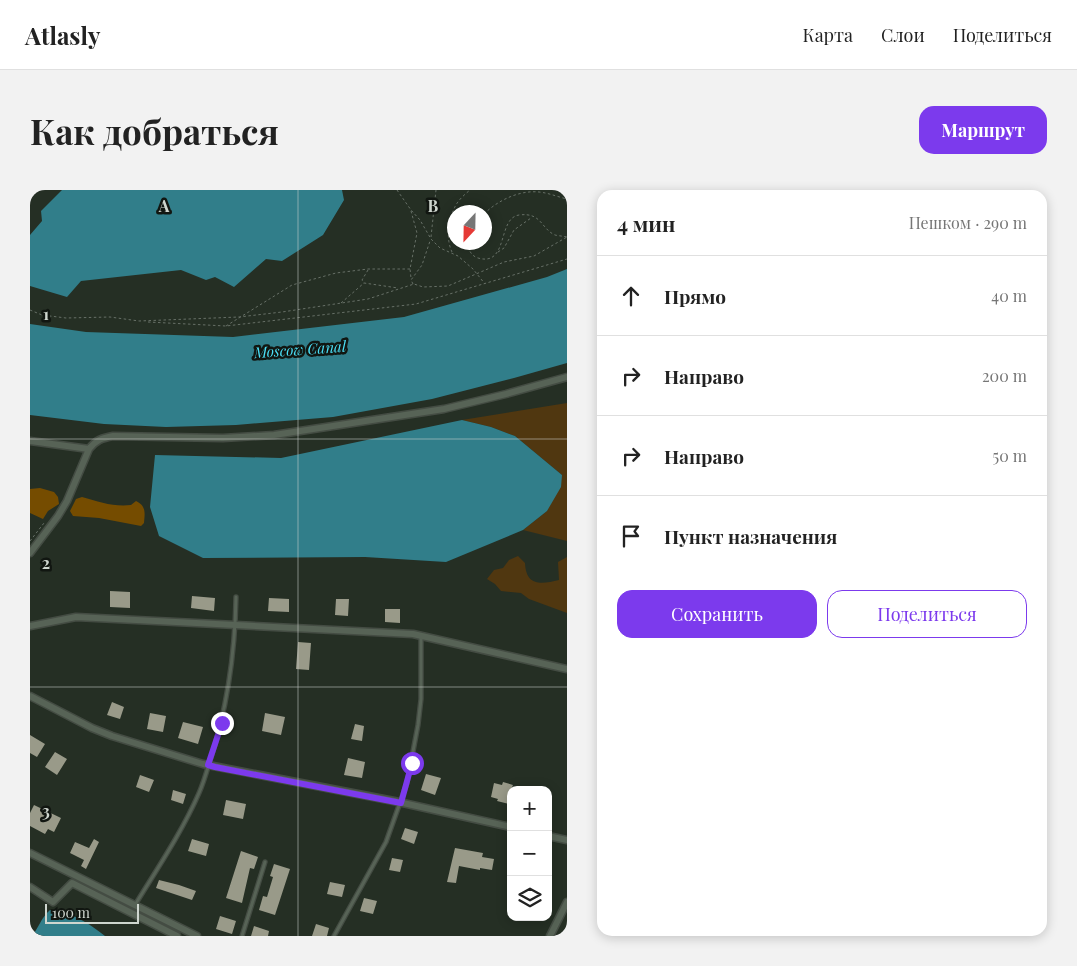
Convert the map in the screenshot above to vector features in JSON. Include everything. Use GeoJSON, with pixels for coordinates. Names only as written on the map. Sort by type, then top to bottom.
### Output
{"type":"FeatureCollection","features":[{"type":"Feature","properties":{"kind":"street"},"geometry":{"type":"LineString","coordinates":[[30,553],[58,516],[66,502],[88,449],[94,442],[102,438],[114,436],[222,438],[274,435],[444,409],[567,377]]}},
{"type":"Feature","properties":{"kind":"street"},"geometry":{"type":"LineString","coordinates":[[30,441],[88,449]]}},
{"type":"Feature","properties":{"kind":"street"},"geometry":{"type":"LineString","coordinates":[[30,626],[76,617],[421,635],[567,669]]}},
{"type":"Feature","properties":{"kind":"street"},"geometry":{"type":"LineString","coordinates":[[30,696],[105,734],[208,765],[401,803],[507,827]]}},
{"type":"Feature","properties":{"kind":"street"},"geometry":{"type":"LineString","coordinates":[[552,837],[567,840]]}},
{"type":"Feature","properties":{"kind":"street"},"geometry":{"type":"LineString","coordinates":[[30,853],[197,936]]}},
{"type":"Feature","properties":{"kind":"street"},"geometry":{"type":"LineString","coordinates":[[30,887],[53,902],[72,883],[177,936]]}},
{"type":"Feature","properties":{"kind":"street"},"geometry":{"type":"LineString","coordinates":[[550,936],[567,902]]}},
{"type":"Feature","properties":{"kind":"lane"},"geometry":{"type":"LineString","coordinates":[[135,906],[200,792],[222,723],[236,625],[236,597]]}},
{"type":"Feature","properties":{"kind":"lane"},"geometry":{"type":"LineString","coordinates":[[334,936],[386,842],[401,803],[412,763],[421,700],[421,635]]}},
{"type":"Feature","properties":{"kind":"lane"},"geometry":{"type":"LineString","coordinates":[[242,936],[265,862]]}},
{"type":"Feature","properties":{"kind":"path"},"geometry":{"type":"LineString","coordinates":[[397,190],[410,210],[420,220],[431,239],[440,248],[458,256],[485,284]]}},
{"type":"Feature","properties":{"kind":"path"},"geometry":{"type":"LineString","coordinates":[[411,280],[422,265],[431,239],[436,190]]}},
{"type":"Feature","properties":{"kind":"path"},"geometry":{"type":"LineString","coordinates":[[453,254],[448,239],[454,209],[461,198],[470,190]]}},
{"type":"Feature","properties":{"kind":"path"},"geometry":{"type":"LineString","coordinates":[[492,207],[525,191],[540,192],[567,199]]}},
{"type":"Feature","properties":{"kind":"path"},"geometry":{"type":"LineString","coordinates":[[410,210],[417,233],[410,269],[411,280],[414,284],[423,287],[448,286],[504,262],[534,256],[567,237]]}},
{"type":"Feature","properties":{"kind":"path"},"geometry":{"type":"LineString","coordinates":[[498,252],[505,230],[515,216],[533,217],[540,220],[556,236],[567,237]]}},
{"type":"Feature","properties":{"kind":"path"},"geometry":{"type":"LineString","coordinates":[[470,250],[474,256],[486,259],[504,248],[514,230],[533,217]]}},
{"type":"Feature","properties":{"kind":"path"},"geometry":{"type":"LineString","coordinates":[[30,310],[42,315],[66,318],[110,316],[140,321],[226,326],[416,304],[567,259]]}},
{"type":"Feature","properties":{"kind":"path"},"geometry":{"type":"LineString","coordinates":[[226,326],[292,285],[336,273],[410,269]]}},
{"type":"Feature","properties":{"kind":"path"},"geometry":{"type":"LineString","coordinates":[[364,283],[362,280],[368,270]]}},
{"type":"Feature","properties":{"kind":"path"},"geometry":{"type":"LineString","coordinates":[[364,283],[398,289]]}},
{"type":"Feature","properties":{"kind":"path"},"geometry":{"type":"LineString","coordinates":[[340,304],[364,283]]}},
{"type":"Feature","properties":{"kind":"path"},"geometry":{"type":"LineString","coordinates":[[140,321],[239,317],[340,304],[368,299],[414,284]]}},
{"type":"Feature","properties":{"kind":"shaded area"},"geometry":{"type":"Polygon","coordinates":[[[567,403],[567,541],[523,530],[547,511],[562,475],[515,436],[491,427],[462,420],[567,403]]]}},
{"type":"Feature","properties":{"kind":"shaded area"},"geometry":{"type":"Polygon","coordinates":[[[40,488],[54,492],[58,497],[59,504],[48,511],[43,519],[30,513],[30,489],[40,488]]]}},
{"type":"Feature","properties":{"kind":"shaded area"},"geometry":{"type":"Polygon","coordinates":[[[82,497],[107,504],[119,505],[131,505],[136,501],[142,505],[144,510],[144,523],[141,526],[99,518],[73,516],[70,511],[76,499],[82,497]]]}},
{"type":"Feature","properties":{"kind":"shaded area"},"geometry":{"type":"Polygon","coordinates":[[[518,556],[525,563],[528,576],[532,580],[541,583],[559,580],[558,562],[567,557],[567,613],[529,599],[521,593],[501,591],[487,579],[494,570],[503,568],[509,560],[518,556]]]}},
{"type":"Feature","properties":{"kind":"water"},"geometry":{"type":"Polygon","coordinates":[[[62,190],[342,190],[344,200],[323,235],[282,261],[266,259],[234,287],[215,277],[206,280],[181,270],[81,281],[67,297],[30,286],[30,235],[42,221],[41,211],[62,190]]]}},
{"type":"Feature","properties":{"kind":"water","name":"Moscow Canal"},"geometry":{"type":"Polygon","coordinates":[[[567,269],[567,363],[514,378],[432,399],[333,417],[236,425],[166,427],[104,424],[30,415],[30,324],[86,332],[233,337],[404,317],[547,277],[567,269]]]}},
{"type":"Feature","properties":{"kind":"water"},"geometry":{"type":"Polygon","coordinates":[[[462,420],[491,427],[515,436],[562,475],[561,487],[547,511],[523,530],[446,562],[365,557],[203,558],[159,536],[150,507],[155,455],[281,458],[462,420]]]}},
{"type":"Feature","properties":{"kind":"water"},"geometry":{"type":"Polygon","coordinates":[[[50,910],[65,913],[79,919],[105,936],[32,936],[44,916],[50,910]]]}},
{"type":"Feature","properties":{"kind":"building"},"geometry":{"type":"Polygon","coordinates":[[[110,591],[130,592],[130,608],[110,607],[110,591]]]}},
{"type":"Feature","properties":{"kind":"building"},"geometry":{"type":"Polygon","coordinates":[[[192,596],[215,598],[214,611],[191,608],[192,596]]]}},
{"type":"Feature","properties":{"kind":"building"},"geometry":{"type":"Polygon","coordinates":[[[269,598],[289,599],[289,612],[268,611],[269,598]]]}},
{"type":"Feature","properties":{"kind":"building"},"geometry":{"type":"Polygon","coordinates":[[[336,599],[349,599],[348,616],[335,615],[336,599]]]}},
{"type":"Feature","properties":{"kind":"building"},"geometry":{"type":"Polygon","coordinates":[[[385,609],[400,609],[400,623],[385,622],[385,609]]]}},
{"type":"Feature","properties":{"kind":"building"},"geometry":{"type":"Polygon","coordinates":[[[298,642],[311,643],[309,670],[296,669],[298,642]]]}},
{"type":"Feature","properties":{"kind":"building"},"geometry":{"type":"Polygon","coordinates":[[[112,702],[124,707],[120,719],[107,715],[112,702]]]}},
{"type":"Feature","properties":{"kind":"building"},"geometry":{"type":"Polygon","coordinates":[[[150,713],[166,716],[163,732],[147,729],[150,713]]]}},
{"type":"Feature","properties":{"kind":"building"},"geometry":{"type":"Polygon","coordinates":[[[265,713],[285,717],[281,735],[262,731],[265,713]]]}},
{"type":"Feature","properties":{"kind":"building"},"geometry":{"type":"Polygon","coordinates":[[[183,722],[203,727],[198,744],[178,738],[183,722]]]}},
{"type":"Feature","properties":{"kind":"building"},"geometry":{"type":"Polygon","coordinates":[[[355,724],[364,726],[362,741],[351,739],[355,724]]]}},
{"type":"Feature","properties":{"kind":"building"},"geometry":{"type":"Polygon","coordinates":[[[30,735],[45,744],[37,757],[30,753],[30,735]]]}},
{"type":"Feature","properties":{"kind":"building"},"geometry":{"type":"Polygon","coordinates":[[[55,752],[67,759],[57,775],[45,767],[55,752]]]}},
{"type":"Feature","properties":{"kind":"building"},"geometry":{"type":"Polygon","coordinates":[[[348,758],[365,762],[362,778],[344,775],[348,758]]]}},
{"type":"Feature","properties":{"kind":"building"},"geometry":{"type":"Polygon","coordinates":[[[426,774],[441,778],[435,795],[421,790],[426,774]]]}},
{"type":"Feature","properties":{"kind":"building"},"geometry":{"type":"Polygon","coordinates":[[[140,775],[154,780],[149,792],[136,787],[140,775]]]}},
{"type":"Feature","properties":{"kind":"building"},"geometry":{"type":"Polygon","coordinates":[[[503,782],[513,785],[507,786],[507,804],[491,797],[494,783],[502,785],[503,782]]]}},
{"type":"Feature","properties":{"kind":"building"},"geometry":{"type":"Polygon","coordinates":[[[173,790],[186,794],[183,804],[171,800],[173,790]]]}},
{"type":"Feature","properties":{"kind":"building"},"geometry":{"type":"Polygon","coordinates":[[[226,800],[246,804],[243,819],[223,815],[226,800]]]}},
{"type":"Feature","properties":{"kind":"building"},"geometry":{"type":"Polygon","coordinates":[[[34,805],[61,818],[54,832],[48,829],[45,834],[30,826],[30,813],[34,805]]]}},
{"type":"Feature","properties":{"kind":"building"},"geometry":{"type":"Polygon","coordinates":[[[405,828],[418,832],[414,844],[401,839],[405,828]]]}},
{"type":"Feature","properties":{"kind":"building"},"geometry":{"type":"Polygon","coordinates":[[[94,839],[99,842],[86,869],[81,866],[84,860],[70,853],[75,842],[89,848],[94,839]]]}},
{"type":"Feature","properties":{"kind":"building"},"geometry":{"type":"Polygon","coordinates":[[[192,839],[209,844],[206,856],[188,851],[192,839]]]}},
{"type":"Feature","properties":{"kind":"building"},"geometry":{"type":"Polygon","coordinates":[[[455,848],[483,853],[482,857],[494,859],[492,870],[459,866],[456,883],[447,882],[455,848]]]}},
{"type":"Feature","properties":{"kind":"building"},"geometry":{"type":"Polygon","coordinates":[[[241,851],[258,857],[254,869],[250,868],[242,903],[226,898],[241,851]]]}},
{"type":"Feature","properties":{"kind":"building"},"geometry":{"type":"Polygon","coordinates":[[[392,858],[403,860],[400,872],[389,870],[392,858]]]}},
{"type":"Feature","properties":{"kind":"building"},"geometry":{"type":"Polygon","coordinates":[[[274,864],[290,869],[275,915],[259,910],[263,896],[267,897],[273,877],[270,876],[274,864]]]}},
{"type":"Feature","properties":{"kind":"building"},"geometry":{"type":"Polygon","coordinates":[[[159,880],[196,891],[192,900],[156,888],[159,880]]]}},
{"type":"Feature","properties":{"kind":"building"},"geometry":{"type":"Polygon","coordinates":[[[330,882],[345,885],[342,897],[327,894],[330,882]]]}},
{"type":"Feature","properties":{"kind":"building"},"geometry":{"type":"Polygon","coordinates":[[[364,898],[377,901],[373,914],[360,911],[364,898]]]}},
{"type":"Feature","properties":{"kind":"building"},"geometry":{"type":"Polygon","coordinates":[[[220,916],[236,921],[232,934],[216,929],[220,916]]]}},
{"type":"Feature","properties":{"kind":"building"},"geometry":{"type":"Polygon","coordinates":[[[316,924],[329,928],[327,936],[312,936],[316,924]]]}},
{"type":"Feature","properties":{"kind":"building"},"geometry":{"type":"Polygon","coordinates":[[[254,926],[269,931],[268,936],[251,936],[254,926]]]}},
{"type":"Feature","properties":{"kind":"route"},"geometry":{"type":"LineString","coordinates":[[222,723],[208,765],[215,767],[401,803],[412,763]]}}]}
